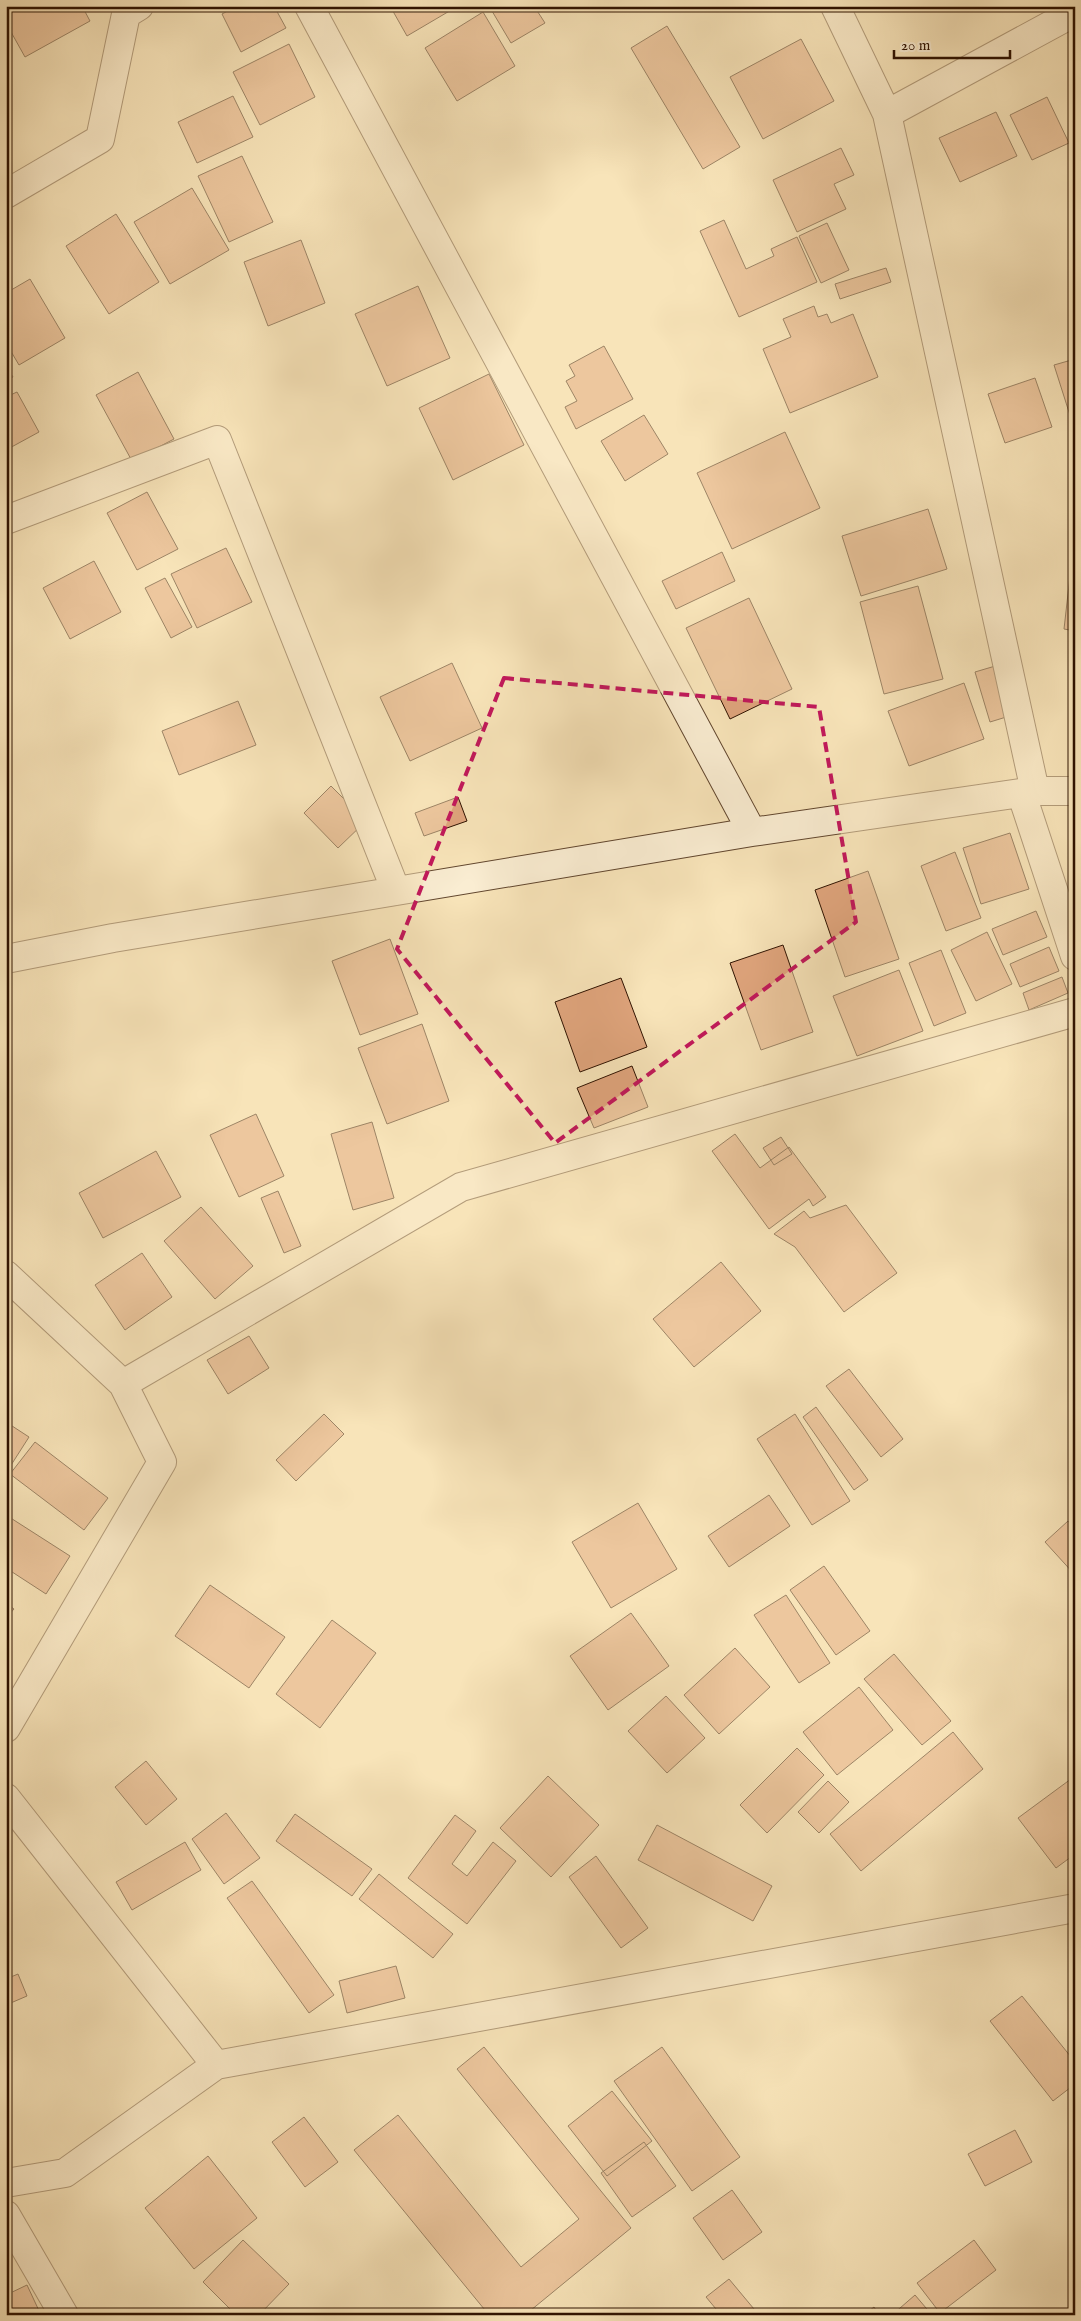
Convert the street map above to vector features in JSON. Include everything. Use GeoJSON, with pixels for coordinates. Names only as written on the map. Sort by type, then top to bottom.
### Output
{"type":"FeatureCollection","features":[{"type":"Feature","properties":{"kind":"street"},"geometry":{"type":"LineString","coordinates":[[6,194],[100,139],[126,14],[139,6]]}},
{"type":"Feature","properties":{"kind":"street"},"geometry":{"type":"LineString","coordinates":[[309,6],[752,832]]}},
{"type":"Feature","properties":{"kind":"street"},"geometry":{"type":"LineString","coordinates":[[835,6],[886,114],[1029,793],[1075,956]]}},
{"type":"Feature","properties":{"kind":"street"},"geometry":{"type":"LineString","coordinates":[[886,114],[1075,12]]}},
{"type":"Feature","properties":{"kind":"street"},"geometry":{"type":"LineString","coordinates":[[6,520],[217,440],[396,891]]}},
{"type":"Feature","properties":{"kind":"street"},"geometry":{"type":"LineString","coordinates":[[6,959],[113,938],[752,832],[1029,793],[1075,791]]}},
{"type":"Feature","properties":{"kind":"street"},"geometry":{"type":"LineString","coordinates":[[123,1384],[461,1187],[1075,1012]]}},
{"type":"Feature","properties":{"kind":"street"},"geometry":{"type":"LineString","coordinates":[[6,1275],[123,1384],[162,1462],[6,1728]]}},
{"type":"Feature","properties":{"kind":"street"},"geometry":{"type":"LineString","coordinates":[[6,1798],[216,2065]]}},
{"type":"Feature","properties":{"kind":"street"},"geometry":{"type":"LineString","coordinates":[[6,2184],[65,2172],[216,2065],[1075,1908]]}},
{"type":"Feature","properties":{"kind":"street"},"geometry":{"type":"LineString","coordinates":[[6,2215],[64,2315]]}},
{"type":"Feature","properties":{"kind":"highlighted area"},"geometry":{"type":"Polygon","coordinates":[[[504,678],[819,707],[856,922],[555,1143],[397,949],[504,678]]]}},
{"type":"Feature","properties":{"kind":"building"},"geometry":{"type":"Polygon","coordinates":[[[6,6],[82,6],[90,21],[25,57],[6,23],[6,6]]]}},
{"type":"Feature","properties":{"kind":"building"},"geometry":{"type":"Polygon","coordinates":[[[237,6],[274,6],[286,28],[241,52],[222,14],[237,6]]]}},
{"type":"Feature","properties":{"kind":"building"},"geometry":{"type":"Polygon","coordinates":[[[390,6],[458,6],[407,36],[390,6]]]}},
{"type":"Feature","properties":{"kind":"building"},"geometry":{"type":"Polygon","coordinates":[[[489,6],[534,6],[545,23],[511,43],[489,6]]]}},
{"type":"Feature","properties":{"kind":"building"},"geometry":{"type":"Polygon","coordinates":[[[483,12],[515,66],[457,101],[425,48],[483,12]]]}},
{"type":"Feature","properties":{"kind":"building"},"geometry":{"type":"Polygon","coordinates":[[[667,26],[740,147],[703,169],[631,48],[667,26]]]}},
{"type":"Feature","properties":{"kind":"building"},"geometry":{"type":"Polygon","coordinates":[[[801,39],[834,101],[763,139],[730,77],[801,39]]]}},
{"type":"Feature","properties":{"kind":"building"},"geometry":{"type":"Polygon","coordinates":[[[289,44],[315,97],[260,125],[233,72],[289,44]]]}},
{"type":"Feature","properties":{"kind":"building"},"geometry":{"type":"Polygon","coordinates":[[[233,96],[253,137],[197,163],[178,122],[233,96]]]}},
{"type":"Feature","properties":{"kind":"building"},"geometry":{"type":"Polygon","coordinates":[[[1047,97],[1069,143],[1032,160],[1010,115],[1047,97]]]}},
{"type":"Feature","properties":{"kind":"building"},"geometry":{"type":"Polygon","coordinates":[[[996,112],[1017,156],[960,182],[939,138],[996,112]]]}},
{"type":"Feature","properties":{"kind":"building"},"geometry":{"type":"Polygon","coordinates":[[[841,148],[854,175],[834,184],[846,209],[797,232],[773,180],[841,148]]]}},
{"type":"Feature","properties":{"kind":"building"},"geometry":{"type":"Polygon","coordinates":[[[242,156],[273,222],[229,242],[198,176],[242,156]]]}},
{"type":"Feature","properties":{"kind":"building"},"geometry":{"type":"Polygon","coordinates":[[[192,188],[229,250],[170,284],[134,222],[192,188]]]}},
{"type":"Feature","properties":{"kind":"building"},"geometry":{"type":"Polygon","coordinates":[[[116,214],[159,282],[109,314],[66,246],[116,214]]]}},
{"type":"Feature","properties":{"kind":"building"},"geometry":{"type":"Polygon","coordinates":[[[724,220],[746,269],[774,256],[771,249],[797,237],[817,282],[739,317],[700,231],[724,220]]]}},
{"type":"Feature","properties":{"kind":"building"},"geometry":{"type":"Polygon","coordinates":[[[827,223],[849,270],[821,283],[799,236],[827,223]]]}},
{"type":"Feature","properties":{"kind":"building"},"geometry":{"type":"Polygon","coordinates":[[[301,240],[325,303],[268,326],[244,262],[301,240]]]}},
{"type":"Feature","properties":{"kind":"building"},"geometry":{"type":"Polygon","coordinates":[[[886,268],[891,282],[840,299],[835,284],[886,268]]]}},
{"type":"Feature","properties":{"kind":"building"},"geometry":{"type":"Polygon","coordinates":[[[30,279],[65,338],[19,365],[6,343],[6,293],[30,279]]]}},
{"type":"Feature","properties":{"kind":"building"},"geometry":{"type":"Polygon","coordinates":[[[418,286],[450,358],[387,386],[355,314],[418,286]]]}},
{"type":"Feature","properties":{"kind":"building"},"geometry":{"type":"Polygon","coordinates":[[[814,306],[818,317],[827,314],[831,323],[853,314],[878,377],[790,413],[763,349],[791,337],[783,319],[814,306]]]}},
{"type":"Feature","properties":{"kind":"building"},"geometry":{"type":"Polygon","coordinates":[[[604,346],[633,399],[576,429],[565,407],[577,401],[566,381],[575,376],[569,365],[604,346]]]}},
{"type":"Feature","properties":{"kind":"building"},"geometry":{"type":"Polygon","coordinates":[[[1075,359],[1075,431],[1054,365],[1075,359]]]}},
{"type":"Feature","properties":{"kind":"building"},"geometry":{"type":"Polygon","coordinates":[[[6,366],[13,377],[6,381],[6,366]]]}},
{"type":"Feature","properties":{"kind":"building"},"geometry":{"type":"Polygon","coordinates":[[[138,372],[174,439],[132,461],[96,395],[138,372]]]}},
{"type":"Feature","properties":{"kind":"building"},"geometry":{"type":"Polygon","coordinates":[[[489,374],[524,445],[453,480],[419,408],[489,374]]]}},
{"type":"Feature","properties":{"kind":"building"},"geometry":{"type":"Polygon","coordinates":[[[1035,378],[1052,427],[1005,443],[988,394],[1035,378]]]}},
{"type":"Feature","properties":{"kind":"building"},"geometry":{"type":"Polygon","coordinates":[[[17,392],[39,432],[6,450],[6,397],[17,392]]]}},
{"type":"Feature","properties":{"kind":"building"},"geometry":{"type":"Polygon","coordinates":[[[644,415],[668,454],[625,481],[601,441],[644,415]]]}},
{"type":"Feature","properties":{"kind":"building"},"geometry":{"type":"Polygon","coordinates":[[[785,432],[820,508],[732,549],[697,473],[785,432]]]}},
{"type":"Feature","properties":{"kind":"building"},"geometry":{"type":"Polygon","coordinates":[[[147,492],[178,549],[137,570],[107,513],[147,492]]]}},
{"type":"Feature","properties":{"kind":"building"},"geometry":{"type":"Polygon","coordinates":[[[928,509],[947,569],[861,596],[842,536],[928,509]]]}},
{"type":"Feature","properties":{"kind":"building"},"geometry":{"type":"Polygon","coordinates":[[[1075,532],[1075,631],[1064,629],[1075,532]]]}},
{"type":"Feature","properties":{"kind":"building"},"geometry":{"type":"Polygon","coordinates":[[[226,548],[252,602],[197,628],[171,574],[226,548]]]}},
{"type":"Feature","properties":{"kind":"building"},"geometry":{"type":"Polygon","coordinates":[[[722,552],[735,581],[676,609],[662,581],[722,552]]]}},
{"type":"Feature","properties":{"kind":"building"},"geometry":{"type":"Polygon","coordinates":[[[94,561],[121,612],[70,639],[43,588],[94,561]]]}},
{"type":"Feature","properties":{"kind":"building"},"geometry":{"type":"Polygon","coordinates":[[[165,578],[192,627],[171,638],[145,588],[165,578]]]}},
{"type":"Feature","properties":{"kind":"building"},"geometry":{"type":"Polygon","coordinates":[[[918,586],[943,679],[884,694],[860,602],[918,586]]]}},
{"type":"Feature","properties":{"kind":"building"},"geometry":{"type":"Polygon","coordinates":[[[749,598],[792,689],[730,719],[686,628],[749,598]]]}},
{"type":"Feature","properties":{"kind":"building"},"geometry":{"type":"Polygon","coordinates":[[[452,663],[482,728],[410,761],[380,697],[452,663]]]}},
{"type":"Feature","properties":{"kind":"building"},"geometry":{"type":"Polygon","coordinates":[[[1002,664],[1016,714],[990,722],[975,672],[1002,664]]]}},
{"type":"Feature","properties":{"kind":"building"},"geometry":{"type":"Polygon","coordinates":[[[964,683],[984,739],[909,766],[888,711],[964,683]]]}},
{"type":"Feature","properties":{"kind":"building"},"geometry":{"type":"Polygon","coordinates":[[[238,701],[256,745],[179,775],[162,731],[238,701]]]}},
{"type":"Feature","properties":{"kind":"building"},"geometry":{"type":"Polygon","coordinates":[[[331,786],[366,821],[338,848],[304,813],[331,786]]]}},
{"type":"Feature","properties":{"kind":"building"},"geometry":{"type":"Polygon","coordinates":[[[458,797],[467,821],[424,836],[415,813],[458,797]]]}},
{"type":"Feature","properties":{"kind":"building"},"geometry":{"type":"Polygon","coordinates":[[[1010,833],[1029,889],[981,904],[963,848],[1010,833]]]}},
{"type":"Feature","properties":{"kind":"building"},"geometry":{"type":"Polygon","coordinates":[[[955,852],[981,918],[946,931],[921,866],[955,852]]]}},
{"type":"Feature","properties":{"kind":"building"},"geometry":{"type":"Polygon","coordinates":[[[868,871],[899,959],[845,977],[815,890],[868,871]]]}},
{"type":"Feature","properties":{"kind":"building"},"geometry":{"type":"Polygon","coordinates":[[[1036,911],[1047,937],[1003,955],[992,929],[1036,911]]]}},
{"type":"Feature","properties":{"kind":"building"},"geometry":{"type":"Polygon","coordinates":[[[987,932],[1012,984],[976,1001],[951,950],[987,932]]]}},
{"type":"Feature","properties":{"kind":"building"},"geometry":{"type":"Polygon","coordinates":[[[390,939],[418,1014],[360,1035],[332,961],[390,939]]]}},
{"type":"Feature","properties":{"kind":"building"},"geometry":{"type":"Polygon","coordinates":[[[783,945],[813,1032],[761,1050],[730,963],[783,945]]]}},
{"type":"Feature","properties":{"kind":"building"},"geometry":{"type":"Polygon","coordinates":[[[1049,947],[1059,971],[1020,987],[1010,964],[1049,947]]]}},
{"type":"Feature","properties":{"kind":"building"},"geometry":{"type":"Polygon","coordinates":[[[941,950],[966,1013],[934,1026],[909,963],[941,950]]]}},
{"type":"Feature","properties":{"kind":"building"},"geometry":{"type":"Polygon","coordinates":[[[899,970],[923,1031],[857,1056],[833,996],[899,970]]]}},
{"type":"Feature","properties":{"kind":"building"},"geometry":{"type":"Polygon","coordinates":[[[1062,977],[1068,993],[1029,1010],[1023,993],[1062,977]]]}},
{"type":"Feature","properties":{"kind":"building"},"geometry":{"type":"Polygon","coordinates":[[[621,978],[647,1047],[580,1072],[555,1002],[621,978]]]}},
{"type":"Feature","properties":{"kind":"building"},"geometry":{"type":"Polygon","coordinates":[[[422,1024],[449,1101],[387,1124],[358,1048],[422,1024]]]}},
{"type":"Feature","properties":{"kind":"building"},"geometry":{"type":"Polygon","coordinates":[[[632,1066],[648,1107],[594,1128],[577,1088],[632,1066]]]}},
{"type":"Feature","properties":{"kind":"building"},"geometry":{"type":"Polygon","coordinates":[[[256,1114],[284,1176],[239,1197],[210,1135],[256,1114]]]}},
{"type":"Feature","properties":{"kind":"building"},"geometry":{"type":"Polygon","coordinates":[[[372,1122],[394,1198],[353,1210],[331,1134],[372,1122]]]}},
{"type":"Feature","properties":{"kind":"building"},"geometry":{"type":"Polygon","coordinates":[[[735,1134],[760,1168],[789,1147],[826,1197],[813,1206],[809,1199],[769,1229],[712,1151],[735,1134]]]}},
{"type":"Feature","properties":{"kind":"building"},"geometry":{"type":"Polygon","coordinates":[[[781,1137],[792,1154],[774,1165],[763,1148],[781,1137]]]}},
{"type":"Feature","properties":{"kind":"building"},"geometry":{"type":"Polygon","coordinates":[[[156,1151],[181,1197],[103,1238],[79,1193],[156,1151]]]}},
{"type":"Feature","properties":{"kind":"building"},"geometry":{"type":"Polygon","coordinates":[[[278,1191],[301,1246],[284,1253],[261,1198],[278,1191]]]}},
{"type":"Feature","properties":{"kind":"building"},"geometry":{"type":"Polygon","coordinates":[[[846,1205],[897,1273],[844,1312],[795,1247],[774,1234],[804,1211],[810,1218],[846,1205]]]}},
{"type":"Feature","properties":{"kind":"building"},"geometry":{"type":"Polygon","coordinates":[[[201,1207],[253,1266],[215,1299],[164,1241],[201,1207]]]}},
{"type":"Feature","properties":{"kind":"building"},"geometry":{"type":"Polygon","coordinates":[[[142,1253],[172,1297],[125,1330],[95,1285],[142,1253]]]}},
{"type":"Feature","properties":{"kind":"building"},"geometry":{"type":"Polygon","coordinates":[[[721,1262],[761,1311],[694,1367],[653,1319],[721,1262]]]}},
{"type":"Feature","properties":{"kind":"building"},"geometry":{"type":"Polygon","coordinates":[[[249,1336],[269,1368],[228,1394],[207,1360],[249,1336]]]}},
{"type":"Feature","properties":{"kind":"building"},"geometry":{"type":"Polygon","coordinates":[[[849,1369],[903,1439],[881,1457],[826,1386],[849,1369]]]}},
{"type":"Feature","properties":{"kind":"building"},"geometry":{"type":"Polygon","coordinates":[[[816,1407],[868,1480],[854,1490],[803,1417],[816,1407]]]}},
{"type":"Feature","properties":{"kind":"building"},"geometry":{"type":"Polygon","coordinates":[[[324,1414],[344,1434],[296,1481],[276,1460],[324,1414]]]}},
{"type":"Feature","properties":{"kind":"building"},"geometry":{"type":"Polygon","coordinates":[[[795,1414],[850,1501],[812,1525],[757,1439],[795,1414]]]}},
{"type":"Feature","properties":{"kind":"building"},"geometry":{"type":"Polygon","coordinates":[[[6,1422],[29,1437],[6,1473],[6,1422]]]}},
{"type":"Feature","properties":{"kind":"building"},"geometry":{"type":"Polygon","coordinates":[[[35,1442],[108,1498],[84,1530],[10,1474],[35,1442]]]}},
{"type":"Feature","properties":{"kind":"building"},"geometry":{"type":"Polygon","coordinates":[[[769,1495],[790,1526],[729,1567],[708,1536],[769,1495]]]}},
{"type":"Feature","properties":{"kind":"building"},"geometry":{"type":"Polygon","coordinates":[[[638,1503],[677,1569],[611,1608],[572,1542],[638,1503]]]}},
{"type":"Feature","properties":{"kind":"building"},"geometry":{"type":"Polygon","coordinates":[[[6,1515],[70,1556],[46,1594],[6,1568],[6,1515]]]}},
{"type":"Feature","properties":{"kind":"building"},"geometry":{"type":"Polygon","coordinates":[[[1068,1521],[1075,1529],[1075,1575],[1045,1542],[1068,1521]]]}},
{"type":"Feature","properties":{"kind":"building"},"geometry":{"type":"Polygon","coordinates":[[[824,1566],[870,1631],[836,1655],[790,1590],[824,1566]]]}},
{"type":"Feature","properties":{"kind":"building"},"geometry":{"type":"Polygon","coordinates":[[[210,1585],[285,1637],[249,1688],[175,1636],[210,1585]]]}},
{"type":"Feature","properties":{"kind":"building"},"geometry":{"type":"Polygon","coordinates":[[[786,1595],[830,1663],[799,1683],[754,1615],[786,1595]]]}},
{"type":"Feature","properties":{"kind":"building"},"geometry":{"type":"Polygon","coordinates":[[[6,1603],[14,1609],[6,1618],[6,1603]]]}},
{"type":"Feature","properties":{"kind":"building"},"geometry":{"type":"Polygon","coordinates":[[[631,1613],[669,1666],[608,1710],[570,1656],[631,1613]]]}},
{"type":"Feature","properties":{"kind":"building"},"geometry":{"type":"Polygon","coordinates":[[[332,1620],[376,1653],[320,1728],[276,1694],[332,1620]]]}},
{"type":"Feature","properties":{"kind":"building"},"geometry":{"type":"Polygon","coordinates":[[[735,1648],[770,1687],[719,1734],[684,1695],[735,1648]]]}},
{"type":"Feature","properties":{"kind":"building"},"geometry":{"type":"Polygon","coordinates":[[[894,1654],[951,1721],[922,1745],[864,1679],[894,1654]]]}},
{"type":"Feature","properties":{"kind":"building"},"geometry":{"type":"Polygon","coordinates":[[[859,1687],[893,1730],[837,1775],[803,1732],[859,1687]]]}},
{"type":"Feature","properties":{"kind":"building"},"geometry":{"type":"Polygon","coordinates":[[[666,1696],[705,1738],[667,1773],[628,1731],[666,1696]]]}},
{"type":"Feature","properties":{"kind":"building"},"geometry":{"type":"Polygon","coordinates":[[[953,1732],[983,1769],[861,1871],[830,1834],[953,1732]]]}},
{"type":"Feature","properties":{"kind":"building"},"geometry":{"type":"Polygon","coordinates":[[[797,1748],[824,1775],[767,1833],[740,1805],[797,1748]]]}},
{"type":"Feature","properties":{"kind":"building"},"geometry":{"type":"Polygon","coordinates":[[[146,1761],[177,1799],[146,1825],[115,1787],[146,1761]]]}},
{"type":"Feature","properties":{"kind":"building"},"geometry":{"type":"Polygon","coordinates":[[[548,1776],[599,1825],[551,1877],[500,1828],[548,1776]]]}},
{"type":"Feature","properties":{"kind":"building"},"geometry":{"type":"Polygon","coordinates":[[[1075,1776],[1075,1854],[1056,1868],[1018,1818],[1075,1776]]]}},
{"type":"Feature","properties":{"kind":"building"},"geometry":{"type":"Polygon","coordinates":[[[828,1781],[849,1802],[819,1833],[798,1812],[828,1781]]]}},
{"type":"Feature","properties":{"kind":"building"},"geometry":{"type":"Polygon","coordinates":[[[226,1813],[260,1858],[224,1884],[192,1839],[226,1813]]]}},
{"type":"Feature","properties":{"kind":"building"},"geometry":{"type":"Polygon","coordinates":[[[295,1814],[372,1869],[352,1896],[276,1841],[295,1814]]]}},
{"type":"Feature","properties":{"kind":"building"},"geometry":{"type":"Polygon","coordinates":[[[455,1815],[476,1831],[452,1864],[467,1876],[493,1842],[516,1861],[467,1924],[408,1878],[455,1815]]]}},
{"type":"Feature","properties":{"kind":"building"},"geometry":{"type":"Polygon","coordinates":[[[657,1825],[772,1886],[753,1921],[638,1860],[657,1825]]]}},
{"type":"Feature","properties":{"kind":"building"},"geometry":{"type":"Polygon","coordinates":[[[185,1842],[201,1870],[132,1910],[116,1882],[185,1842]]]}},
{"type":"Feature","properties":{"kind":"building"},"geometry":{"type":"Polygon","coordinates":[[[596,1856],[648,1928],[621,1948],[569,1877],[596,1856]]]}},
{"type":"Feature","properties":{"kind":"building"},"geometry":{"type":"Polygon","coordinates":[[[379,1874],[453,1934],[433,1958],[359,1899],[379,1874]]]}},
{"type":"Feature","properties":{"kind":"building"},"geometry":{"type":"Polygon","coordinates":[[[252,1881],[334,1995],[309,2013],[227,1898],[252,1881]]]}},
{"type":"Feature","properties":{"kind":"building"},"geometry":{"type":"Polygon","coordinates":[[[396,1966],[405,1998],[347,2013],[339,1981],[396,1966]]]}},
{"type":"Feature","properties":{"kind":"building"},"geometry":{"type":"Polygon","coordinates":[[[18,1974],[27,1996],[6,2005],[6,1979],[18,1974]]]}},
{"type":"Feature","properties":{"kind":"building"},"geometry":{"type":"Polygon","coordinates":[[[1022,1996],[1075,2062],[1075,2084],[1053,2101],[990,2021],[1022,1996]]]}},
{"type":"Feature","properties":{"kind":"building"},"geometry":{"type":"Polygon","coordinates":[[[484,2047],[631,2228],[525,2315],[489,2315],[354,2150],[398,2115],[521,2267],[579,2219],[457,2069],[484,2047]]]}},
{"type":"Feature","properties":{"kind":"building"},"geometry":{"type":"Polygon","coordinates":[[[662,2047],[740,2157],[692,2191],[614,2081],[662,2047]]]}},
{"type":"Feature","properties":{"kind":"building"},"geometry":{"type":"Polygon","coordinates":[[[612,2091],[652,2141],[607,2176],[568,2126],[612,2091]]]}},
{"type":"Feature","properties":{"kind":"building"},"geometry":{"type":"Polygon","coordinates":[[[304,2117],[338,2162],[305,2187],[272,2142],[304,2117]]]}},
{"type":"Feature","properties":{"kind":"building"},"geometry":{"type":"Polygon","coordinates":[[[1015,2130],[1032,2162],[985,2186],[968,2154],[1015,2130]]]}},
{"type":"Feature","properties":{"kind":"building"},"geometry":{"type":"Polygon","coordinates":[[[644,2142],[676,2186],[632,2217],[601,2173],[644,2142]]]}},
{"type":"Feature","properties":{"kind":"building"},"geometry":{"type":"Polygon","coordinates":[[[208,2156],[257,2218],[194,2269],[145,2208],[208,2156]]]}},
{"type":"Feature","properties":{"kind":"building"},"geometry":{"type":"Polygon","coordinates":[[[732,2190],[762,2232],[723,2260],[693,2218],[732,2190]]]}},
{"type":"Feature","properties":{"kind":"building"},"geometry":{"type":"Polygon","coordinates":[[[243,2240],[289,2284],[259,2315],[236,2315],[203,2282],[243,2240]]]}},
{"type":"Feature","properties":{"kind":"building"},"geometry":{"type":"Polygon","coordinates":[[[974,2240],[996,2270],[940,2313],[917,2283],[974,2240]]]}},
{"type":"Feature","properties":{"kind":"building"},"geometry":{"type":"Polygon","coordinates":[[[729,2279],[759,2315],[721,2315],[706,2297],[729,2279]]]}},
{"type":"Feature","properties":{"kind":"building"},"geometry":{"type":"Polygon","coordinates":[[[27,2285],[41,2315],[6,2315],[6,2295],[27,2285]]]}},
{"type":"Feature","properties":{"kind":"building"},"geometry":{"type":"Polygon","coordinates":[[[915,2295],[932,2315],[892,2315],[915,2295]]]}},
{"type":"Feature","properties":{"kind":"building"},"geometry":{"type":"Polygon","coordinates":[[[874,2307],[879,2315],[864,2315],[874,2307]]]}}]}
